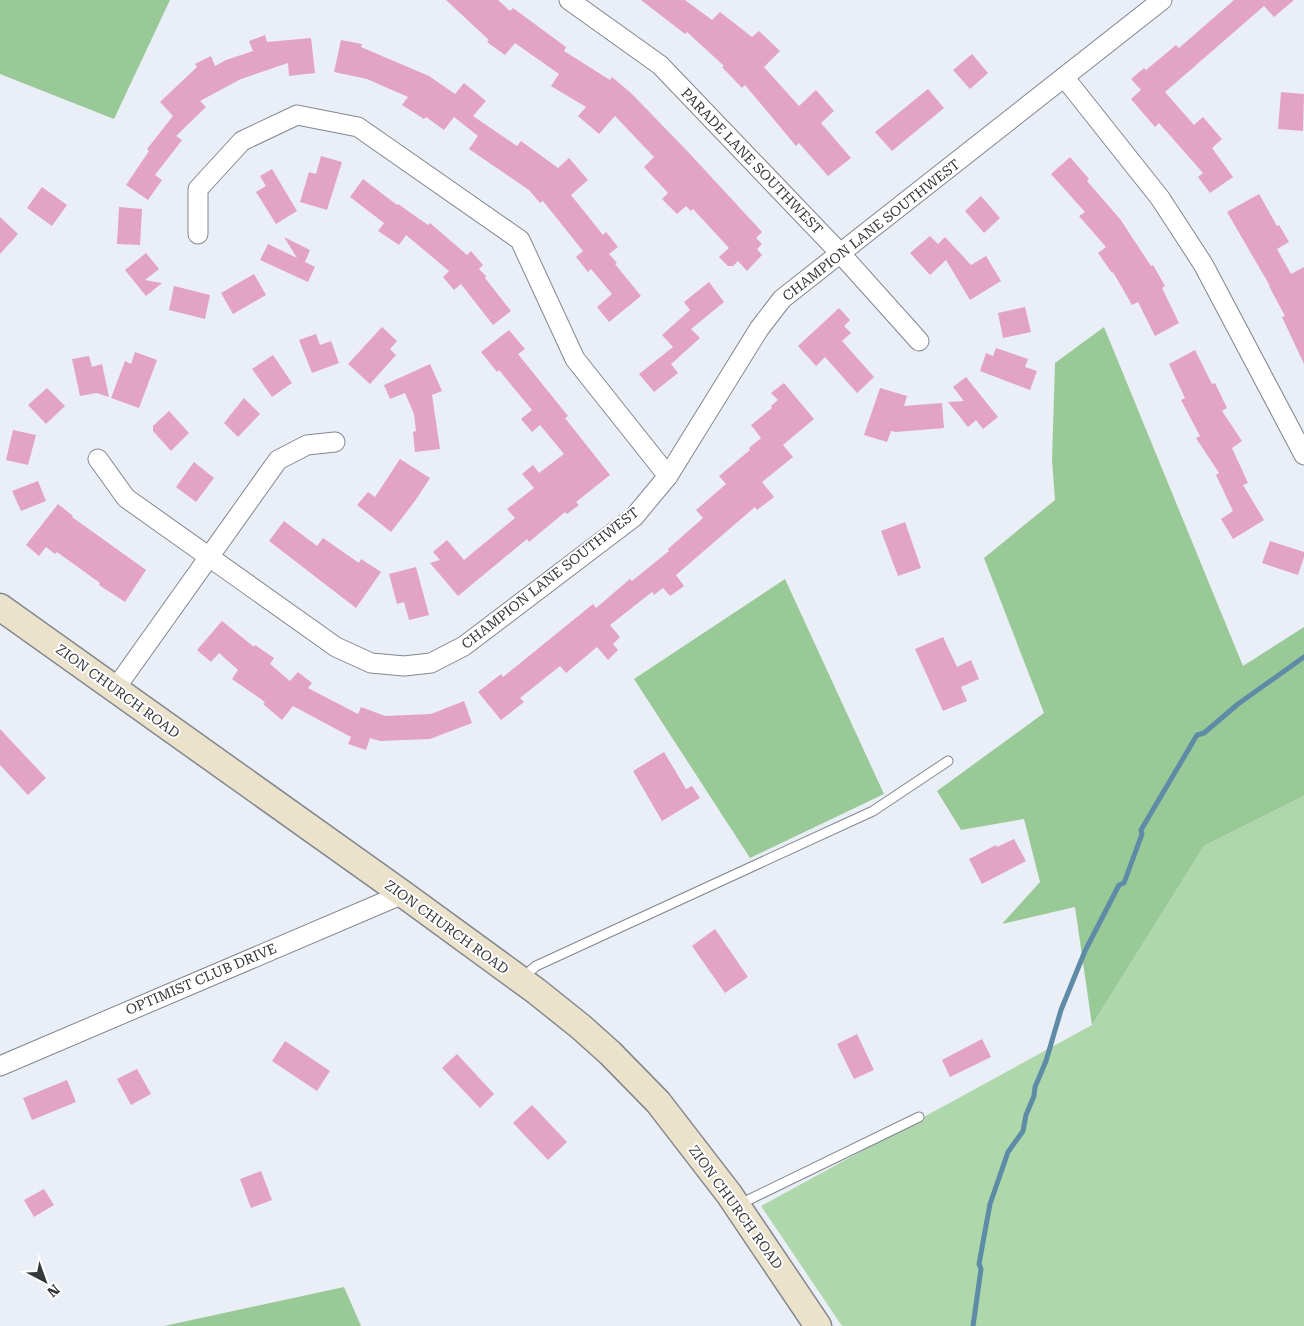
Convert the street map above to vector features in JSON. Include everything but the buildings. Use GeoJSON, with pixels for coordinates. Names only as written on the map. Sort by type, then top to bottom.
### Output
{"type":"FeatureCollection","features":[{"type":"Feature","properties":{"kind":"street","name":"PARADE LANE SOUTHWEST"},"geometry":{"type":"LineString","coordinates":[[569,0],[660,65],[919,340]]}},
{"type":"Feature","properties":{"kind":"street","name":"CHAMPION LANE SOUTHWEST"},"geometry":{"type":"LineString","coordinates":[[98,459],[126,498],[336,647],[372,663],[404,666],[432,663],[464,646],[634,517],[668,476],[759,329],[782,298],[1162,0]]}},
{"type":"Feature","properties":{"kind":"street"},"geometry":{"type":"LineString","coordinates":[[1064,77],[1160,198],[1204,264],[1304,455]]}},
{"type":"Feature","properties":{"kind":"street"},"geometry":{"type":"LineString","coordinates":[[198,234],[198,189],[242,141],[297,115],[358,127],[520,240],[575,358],[668,476]]}},
{"type":"Feature","properties":{"kind":"street"},"geometry":{"type":"LineString","coordinates":[[114,689],[278,460],[307,445],[335,442]]}},
{"type":"Feature","properties":{"kind":"street","name":"ZION CHURCH ROAD"},"geometry":{"type":"LineString","coordinates":[[0,607],[403,894],[520,979],[588,1033],[658,1102],[737,1206],[818,1326]]}},
{"type":"Feature","properties":{"kind":"street","name":"OPTIMIST CLUB DRIVE"},"geometry":{"type":"LineString","coordinates":[[0,1066],[403,894]]}},
{"type":"Feature","properties":{"kind":"lane"},"geometry":{"type":"LineString","coordinates":[[520,979],[536,966],[873,811],[948,761]]}},
{"type":"Feature","properties":{"kind":"lane"},"geometry":{"type":"LineString","coordinates":[[737,1206],[919,1117]]}},
{"type":"Feature","properties":{"kind":"green space"},"geometry":{"type":"Polygon","coordinates":[[[0,0],[170,0],[114,119],[0,74],[0,0]]]}},
{"type":"Feature","properties":{"kind":"green space"},"geometry":{"type":"Polygon","coordinates":[[[1104,327],[1243,666],[1304,627],[1304,796],[1204,846],[1092,1025],[1075,907],[1002,924],[1040,882],[1024,819],[961,830],[937,791],[1044,713],[984,558],[1055,500],[1052,460],[1055,363],[1104,327]]]}},
{"type":"Feature","properties":{"kind":"green space"},"geometry":{"type":"Polygon","coordinates":[[[785,579],[884,794],[750,858],[634,679],[785,579]]]}},
{"type":"Feature","properties":{"kind":"green space"},"geometry":{"type":"Polygon","coordinates":[[[1304,796],[1304,1326],[842,1326],[761,1206],[1092,1025],[1204,846],[1304,796]]]}},
{"type":"Feature","properties":{"kind":"green space"},"geometry":{"type":"Polygon","coordinates":[[[344,1287],[361,1326],[164,1326],[344,1287]]]}},
{"type":"Feature","properties":{"kind":"waterway"},"geometry":{"type":"LineString","coordinates":[[973,1326],[981,1269],[979,1264],[990,1204],[1008,1152],[1023,1131],[1026,1115],[1046,1061],[1061,1010],[1085,951],[1119,885],[1124,883],[1142,834],[1141,830],[1197,735],[1204,733],[1238,704],[1304,657]]}}]}
